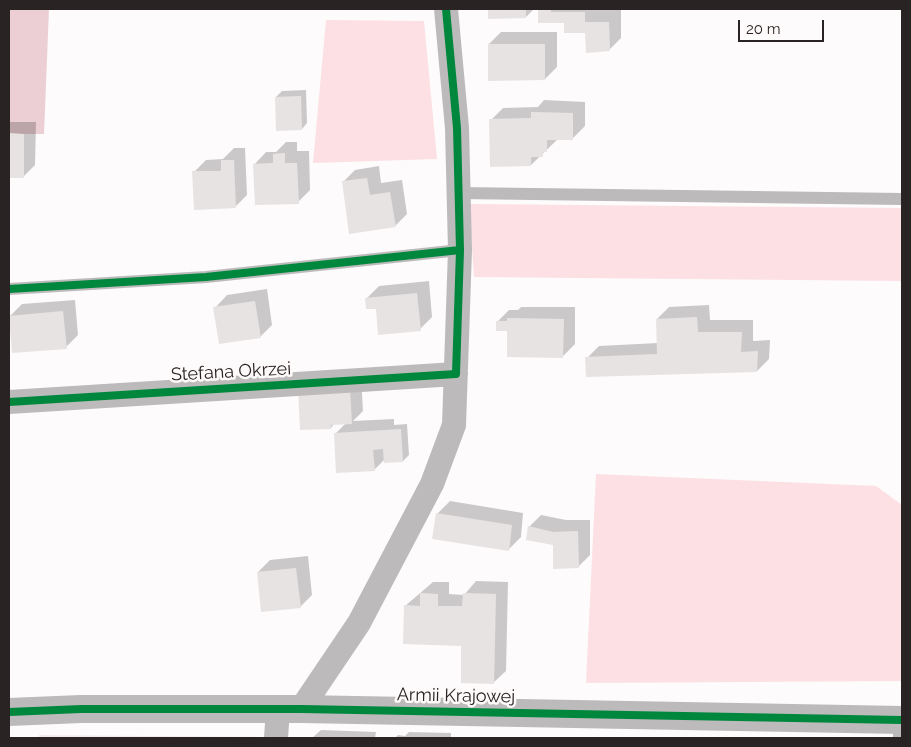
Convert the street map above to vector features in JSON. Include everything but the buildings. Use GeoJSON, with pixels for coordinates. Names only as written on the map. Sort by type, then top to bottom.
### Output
{"type":"FeatureCollection","features":[{"type":"Feature","properties":{"kind":"street"},"geometry":{"type":"LineString","coordinates":[[276,738],[290,709],[359,623],[432,484],[454,425],[460,250],[459,193],[457,128],[446,9]]}},
{"type":"Feature","properties":{"kind":"street","name":"Stefana Okrzei"},"geometry":{"type":"LineString","coordinates":[[9,402],[456,374]]}},
{"type":"Feature","properties":{"kind":"street","name":"Armii Krajowej"},"geometry":{"type":"LineString","coordinates":[[9,712],[81,709],[290,709],[900,726]]}},
{"type":"Feature","properties":{"kind":"lane"},"geometry":{"type":"LineString","coordinates":[[459,193],[902,199]]}},
{"type":"Feature","properties":{"kind":"lane"},"geometry":{"type":"LineString","coordinates":[[9,289],[206,277],[460,250]]}},
{"type":"Feature","properties":{"kind":"shaded area"},"geometry":{"type":"Polygon","coordinates":[[[9,9],[49,9],[44,134],[9,134],[9,9]]]}},
{"type":"Feature","properties":{"kind":"shaded area"},"geometry":{"type":"Polygon","coordinates":[[[326,20],[424,21],[437,159],[313,163],[326,20]]]}},
{"type":"Feature","properties":{"kind":"shaded area"},"geometry":{"type":"Polygon","coordinates":[[[469,204],[902,208],[902,281],[474,277],[469,204]]]}},
{"type":"Feature","properties":{"kind":"shaded area"},"geometry":{"type":"Polygon","coordinates":[[[596,474],[876,486],[902,505],[902,681],[586,683],[596,474]]]}},
{"type":"Feature","properties":{"kind":"shaded area"},"geometry":{"type":"Polygon","coordinates":[[[39,735],[265,737],[39,738],[39,735]]]}},
{"type":"Feature","properties":{"kind":"cycle path"},"geometry":{"type":"LineString","coordinates":[[9,402],[456,374],[460,250],[457,128],[446,9]]}},
{"type":"Feature","properties":{"kind":"cycle path"},"geometry":{"type":"LineString","coordinates":[[9,289],[206,277],[460,250]]}},
{"type":"Feature","properties":{"kind":"cycle path"},"geometry":{"type":"LineString","coordinates":[[9,712],[81,709],[301,709],[902,720]]}}]}
